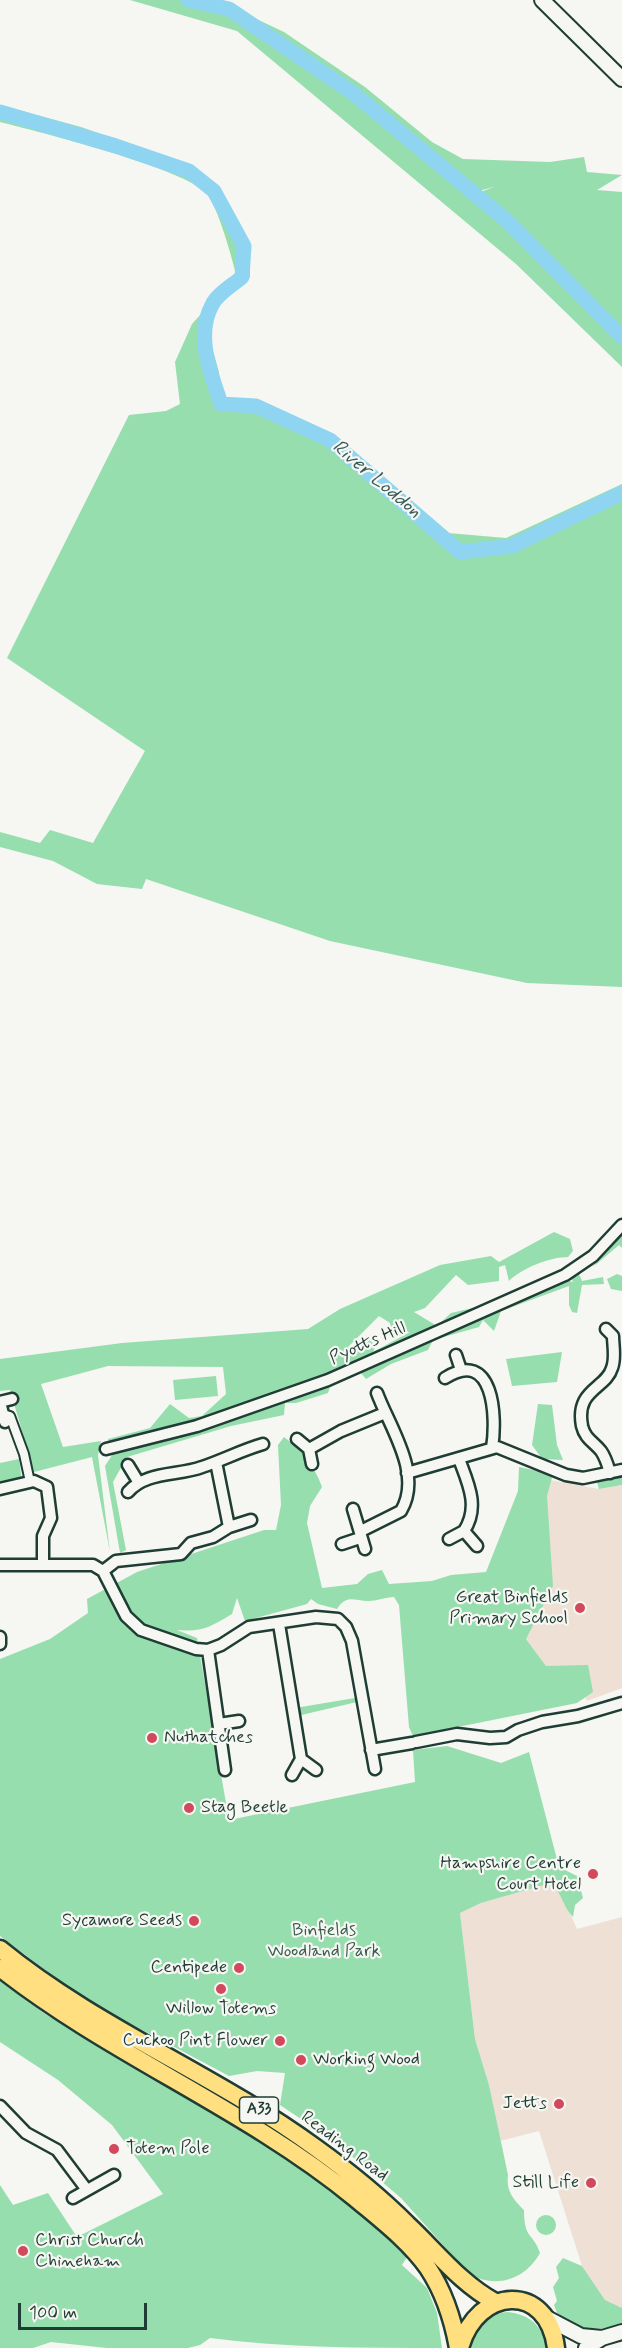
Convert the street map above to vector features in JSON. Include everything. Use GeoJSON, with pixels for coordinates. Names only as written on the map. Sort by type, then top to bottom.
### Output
{"type":"FeatureCollection","features":[{"type":"Feature","properties":{"kind":"highway","name":"Reading Road"},"geometry":{"type":"LineString","coordinates":[[0,1949],[77,2005],[244,2101],[316,2147],[390,2207],[469,2286],[495,2302]]}},
{"type":"Feature","properties":{"kind":"highway","name":"Reading Road"},"geometry":{"type":"LineString","coordinates":[[0,1968],[88,2031],[268,2134],[322,2171],[369,2209],[427,2267],[446,2303],[459,2348]]}},
{"type":"Feature","properties":{"kind":"highway"},"geometry":{"type":"LineString","coordinates":[[495,2302],[524,2302],[535,2308],[551,2330],[556,2348]]}},
{"type":"Feature","properties":{"kind":"highway","name":"A33"},"geometry":{"type":"LineString","coordinates":[[459,2348],[473,2319],[495,2302]]}},
{"type":"Feature","properties":{"kind":"street"},"geometry":{"type":"LineString","coordinates":[[542,0],[622,79]]}},
{"type":"Feature","properties":{"kind":"street","name":"Pyotts Hill"},"geometry":{"type":"LineString","coordinates":[[106,1449],[197,1426],[328,1380],[565,1275],[594,1256],[622,1226]]}},
{"type":"Feature","properties":{"kind":"street"},"geometry":{"type":"LineString","coordinates":[[610,1473],[601,1451],[585,1435],[581,1409],[592,1389],[607,1377],[612,1369],[614,1333]]}},
{"type":"Feature","properties":{"kind":"street"},"geometry":{"type":"LineString","coordinates":[[456,1355],[461,1370]]}},
{"type":"Feature","properties":{"kind":"street"},"geometry":{"type":"LineString","coordinates":[[446,1378],[461,1370],[479,1376],[489,1387],[495,1420],[492,1448]]}},
{"type":"Feature","properties":{"kind":"street"},"geometry":{"type":"LineString","coordinates":[[342,1544],[401,1511],[405,1504],[407,1473],[399,1441],[384,1413],[377,1393]]}},
{"type":"Feature","properties":{"kind":"street"},"geometry":{"type":"LineString","coordinates":[[12,1399],[0,1402],[4,1418],[10,1416],[24,1454],[30,1482]]}},
{"type":"Feature","properties":{"kind":"street"},"geometry":{"type":"LineString","coordinates":[[309,1449],[340,1431],[384,1413]]}},
{"type":"Feature","properties":{"kind":"street"},"geometry":{"type":"LineString","coordinates":[[297,1439],[309,1449],[312,1464]]}},
{"type":"Feature","properties":{"kind":"street"},"geometry":{"type":"LineString","coordinates":[[128,1492],[139,1483],[216,1462],[228,1455],[263,1444]]}},
{"type":"Feature","properties":{"kind":"street"},"geometry":{"type":"LineString","coordinates":[[407,1473],[492,1448],[508,1450],[567,1475],[594,1478],[622,1470]]}},
{"type":"Feature","properties":{"kind":"street"},"geometry":{"type":"LineString","coordinates":[[449,1539],[464,1531],[470,1518],[473,1499],[459,1459]]}},
{"type":"Feature","properties":{"kind":"street"},"geometry":{"type":"LineString","coordinates":[[216,1462],[229,1527]]}},
{"type":"Feature","properties":{"kind":"street"},"geometry":{"type":"LineString","coordinates":[[128,1465],[139,1483]]}},
{"type":"Feature","properties":{"kind":"street"},"geometry":{"type":"LineString","coordinates":[[0,1489],[30,1482],[42,1483],[47,1487],[51,1518],[43,1536],[43,1563]]}},
{"type":"Feature","properties":{"kind":"street"},"geometry":{"type":"LineString","coordinates":[[352,1509],[365,1549]]}},
{"type":"Feature","properties":{"kind":"street"},"geometry":{"type":"LineString","coordinates":[[103,1571],[116,1561],[181,1554],[192,1544],[213,1537],[229,1527],[251,1520]]}},
{"type":"Feature","properties":{"kind":"street"},"geometry":{"type":"LineString","coordinates":[[464,1531],[477,1546]]}},
{"type":"Feature","properties":{"kind":"street"},"geometry":{"type":"LineString","coordinates":[[0,1565],[43,1563],[93,1565],[103,1571],[126,1616],[141,1630],[196,1649],[208,1650],[249,1627],[327,1617],[338,1619],[346,1627],[356,1657],[375,1769]]}},
{"type":"Feature","properties":{"kind":"street"},"geometry":{"type":"LineString","coordinates":[[279,1624],[302,1759],[315,1770]]}},
{"type":"Feature","properties":{"kind":"street"},"geometry":{"type":"LineString","coordinates":[[0,1637],[0,1644]]}},
{"type":"Feature","properties":{"kind":"street"},"geometry":{"type":"LineString","coordinates":[[208,1650],[225,1770]]}},
{"type":"Feature","properties":{"kind":"street"},"geometry":{"type":"LineString","coordinates":[[371,1750],[457,1734],[490,1738],[506,1737],[518,1730],[542,1722],[578,1716],[622,1703]]}},
{"type":"Feature","properties":{"kind":"street"},"geometry":{"type":"LineString","coordinates":[[219,1724],[239,1721]]}},
{"type":"Feature","properties":{"kind":"street"},"geometry":{"type":"LineString","coordinates":[[292,1775],[302,1759]]}},
{"type":"Feature","properties":{"kind":"street"},"geometry":{"type":"LineString","coordinates":[[0,2106],[26,2133],[57,2150],[87,2190]]}},
{"type":"Feature","properties":{"kind":"street"},"geometry":{"type":"LineString","coordinates":[[73,2198],[114,2175]]}},
{"type":"Feature","properties":{"kind":"street"},"geometry":{"type":"LineString","coordinates":[[543,2316],[581,2336],[602,2338]]}},
{"type":"Feature","properties":{"kind":"street"},"geometry":{"type":"LineString","coordinates":[[586,2348],[602,2338],[622,2332]]}},
{"type":"Feature","properties":{"kind":"shaded area","name":"Great Binfields Primary School"},"geometry":{"type":"Polygon","coordinates":[[[539,1478],[599,1489],[622,1485],[622,1688],[587,1701],[577,1678],[546,1666],[526,1639],[539,1478]]]}},
{"type":"Feature","properties":{"kind":"shaded area"},"geometry":{"type":"Polygon","coordinates":[[[551,1883],[560,1891],[577,1929],[622,1917],[622,2308],[605,2300],[582,2266],[539,2131],[500,2141],[489,2085],[475,2039],[460,1913],[481,1903],[551,1883]]]}},
{"type":"Feature","properties":{"kind":"green space"},"geometry":{"type":"Polygon","coordinates":[[[130,0],[207,0],[231,7],[284,32],[365,87],[432,142],[463,159],[550,162],[584,157],[587,172],[622,175],[597,190],[622,192],[622,367],[516,264],[237,31],[130,0]],[[494,187],[467,194],[515,231],[475,194],[494,187]]]}},
{"type":"Feature","properties":{"kind":"green space"},"geometry":{"type":"Polygon","coordinates":[[[0,105],[81,127],[190,165],[217,188],[250,246],[250,277],[221,302],[207,330],[219,372],[219,399],[286,414],[375,475],[448,533],[506,538],[622,484],[622,987],[527,983],[330,941],[146,879],[142,889],[97,884],[53,861],[0,847],[0,832],[40,843],[50,830],[93,843],[145,751],[7,658],[129,415],[166,411],[180,404],[175,362],[192,324],[236,275],[216,210],[207,194],[194,184],[171,173],[110,152],[0,122],[0,105]]]}},
{"type":"Feature","properties":{"kind":"green space"},"geometry":{"type":"Polygon","coordinates":[[[554,1232],[570,1239],[573,1251],[568,1257],[545,1261],[509,1281],[505,1265],[499,1267],[499,1281],[468,1285],[456,1275],[425,1308],[414,1312],[437,1326],[451,1313],[481,1306],[519,1289],[522,1296],[564,1280],[573,1282],[571,1277],[579,1274],[582,1281],[603,1277],[604,1284],[582,1285],[577,1313],[572,1312],[569,1305],[569,1286],[501,1311],[494,1331],[483,1320],[479,1327],[433,1340],[428,1350],[391,1364],[366,1379],[361,1373],[331,1384],[328,1393],[296,1403],[285,1403],[284,1415],[231,1426],[127,1457],[113,1482],[126,1550],[120,1553],[105,1466],[116,1449],[109,1444],[108,1439],[150,1428],[170,1404],[189,1418],[202,1416],[226,1394],[223,1367],[108,1366],[41,1384],[63,1447],[101,1441],[98,1455],[110,1552],[92,1457],[34,1472],[10,1390],[0,1391],[0,1359],[122,1343],[308,1329],[340,1309],[440,1265],[491,1256],[499,1262],[554,1232]],[[379,1316],[348,1347],[361,1350],[369,1340],[376,1345],[373,1352],[410,1332],[392,1331],[390,1323],[379,1316]]]}},
{"type":"Feature","properties":{"kind":"green space"},"geometry":{"type":"Polygon","coordinates":[[[622,1232],[622,1248],[619,1245],[593,1267],[622,1232]]]}},
{"type":"Feature","properties":{"kind":"green space"},"geometry":{"type":"Polygon","coordinates":[[[617,1274],[622,1276],[622,1291],[611,1289],[607,1279],[617,1274]]]}},
{"type":"Feature","properties":{"kind":"green space"},"geometry":{"type":"Polygon","coordinates":[[[562,1352],[557,1382],[512,1386],[506,1359],[562,1352]]]}},
{"type":"Feature","properties":{"kind":"green space"},"geometry":{"type":"Polygon","coordinates":[[[216,1376],[218,1396],[175,1400],[173,1380],[216,1376]]]}},
{"type":"Feature","properties":{"kind":"green space"},"geometry":{"type":"Polygon","coordinates":[[[538,1404],[552,1405],[557,1445],[563,1460],[542,1459],[532,1445],[538,1404]]]}},
{"type":"Feature","properties":{"kind":"green space","name":"Binfields Woodland Park"},"geometry":{"type":"Polygon","coordinates":[[[284,1437],[307,1459],[322,1487],[310,1506],[307,1523],[322,1588],[357,1584],[368,1574],[382,1570],[389,1584],[432,1581],[451,1575],[486,1572],[518,1491],[519,1467],[553,1474],[547,1496],[553,1586],[526,1639],[546,1666],[588,1665],[593,1692],[577,1703],[413,1736],[409,1727],[399,1605],[394,1597],[371,1601],[351,1599],[344,1601],[337,1609],[318,1604],[311,1599],[307,1604],[245,1621],[237,1598],[232,1614],[218,1622],[206,1628],[177,1630],[197,1638],[229,1820],[415,1782],[413,1750],[447,1746],[501,1763],[529,1752],[559,1867],[577,1876],[583,1898],[575,1905],[573,1917],[551,1883],[481,1903],[460,1913],[475,2039],[489,2085],[508,2175],[508,2186],[524,2210],[527,2231],[540,2253],[526,2270],[509,2279],[489,2281],[469,2274],[401,2198],[309,2120],[304,2121],[280,2105],[285,2073],[257,2071],[229,2076],[84,1999],[0,1936],[0,1659],[50,1639],[88,1613],[87,1599],[137,1572],[264,1530],[276,1530],[281,1505],[278,1445],[284,1437]]]}},
{"type":"Feature","properties":{"kind":"green space"},"geometry":{"type":"Polygon","coordinates":[[[19,1459],[22,1481],[0,1486],[0,1463],[19,1459]]]}},
{"type":"Feature","properties":{"kind":"green space"},"geometry":{"type":"Polygon","coordinates":[[[622,1476],[622,1485],[599,1489],[597,1482],[622,1476]]]}},
{"type":"Feature","properties":{"kind":"green space"},"geometry":{"type":"Polygon","coordinates":[[[361,1697],[361,1701],[297,1716],[295,1708],[361,1697]]]}},
{"type":"Feature","properties":{"kind":"green space"},"geometry":{"type":"Polygon","coordinates":[[[0,1981],[45,2014],[251,2127],[332,2186],[409,2254],[402,2265],[427,2288],[437,2313],[442,2348],[296,2346],[210,2338],[200,2345],[188,2348],[107,2348],[51,2342],[33,2348],[0,2348],[0,2185],[13,2205],[48,2193],[77,2237],[163,2194],[112,2125],[58,2080],[0,2042],[0,1981]]]}},
{"type":"Feature","properties":{"kind":"green space"},"geometry":{"type":"Polygon","coordinates":[[[546,2215],[553,2218],[556,2225],[553,2232],[546,2235],[539,2232],[536,2225],[539,2218],[546,2215]]]}},
{"type":"Feature","properties":{"kind":"green space"},"geometry":{"type":"Polygon","coordinates":[[[563,2258],[582,2266],[605,2300],[622,2308],[622,2324],[595,2329],[588,2328],[573,2323],[557,2313],[554,2305],[557,2301],[553,2287],[559,2278],[556,2267],[563,2258]]]}},
{"type":"Feature","properties":{"kind":"green space"},"geometry":{"type":"Polygon","coordinates":[[[507,2312],[522,2315],[534,2322],[542,2333],[548,2348],[468,2348],[473,2335],[487,2319],[507,2312]]]}},
{"type":"Feature","properties":{"kind":"waterway","name":"River Loddon"},"geometry":{"type":"LineString","coordinates":[[188,0],[229,9],[353,93],[506,220],[622,337]]}},
{"type":"Feature","properties":{"kind":"waterway","name":"River Loddon"},"geometry":{"type":"LineString","coordinates":[[0,112],[116,146],[189,171],[214,191],[244,246],[242,277],[214,301],[205,329],[206,354],[221,404],[256,406],[330,440],[460,552],[512,546],[622,493]]}},
{"type":"Feature","properties":{"kind":"place","name":"Great Binfields Primary School"},"geometry":{"type":"Point","coordinates":[580,1608]}},
{"type":"Feature","properties":{"kind":"place","name":"Nuthatches"},"geometry":{"type":"Point","coordinates":[152,1738]}},
{"type":"Feature","properties":{"kind":"place","name":"Stag Beetle"},"geometry":{"type":"Point","coordinates":[189,1808]}},
{"type":"Feature","properties":{"kind":"place","name":"Hampshire Centre Court Hotel"},"geometry":{"type":"Point","coordinates":[593,1874]}},
{"type":"Feature","properties":{"kind":"place","name":"Sycamore Seeds"},"geometry":{"type":"Point","coordinates":[194,1921]}},
{"type":"Feature","properties":{"kind":"place","name":"Centipede"},"geometry":{"type":"Point","coordinates":[239,1968]}},
{"type":"Feature","properties":{"kind":"place","name":"Willow Totems"},"geometry":{"type":"Point","coordinates":[221,1989]}},
{"type":"Feature","properties":{"kind":"place","name":"Cuckoo Pint Flower"},"geometry":{"type":"Point","coordinates":[280,2041]}},
{"type":"Feature","properties":{"kind":"place","name":"Working Wood"},"geometry":{"type":"Point","coordinates":[301,2060]}},
{"type":"Feature","properties":{"kind":"place","name":"Jetts"},"geometry":{"type":"Point","coordinates":[559,2104]}},
{"type":"Feature","properties":{"kind":"place","name":"Totem Pole"},"geometry":{"type":"Point","coordinates":[114,2149]}},
{"type":"Feature","properties":{"kind":"place","name":"Still Life"},"geometry":{"type":"Point","coordinates":[591,2183]}},
{"type":"Feature","properties":{"kind":"place","name":"Christ Church Chineham"},"geometry":{"type":"Point","coordinates":[23,2251]}}]}
